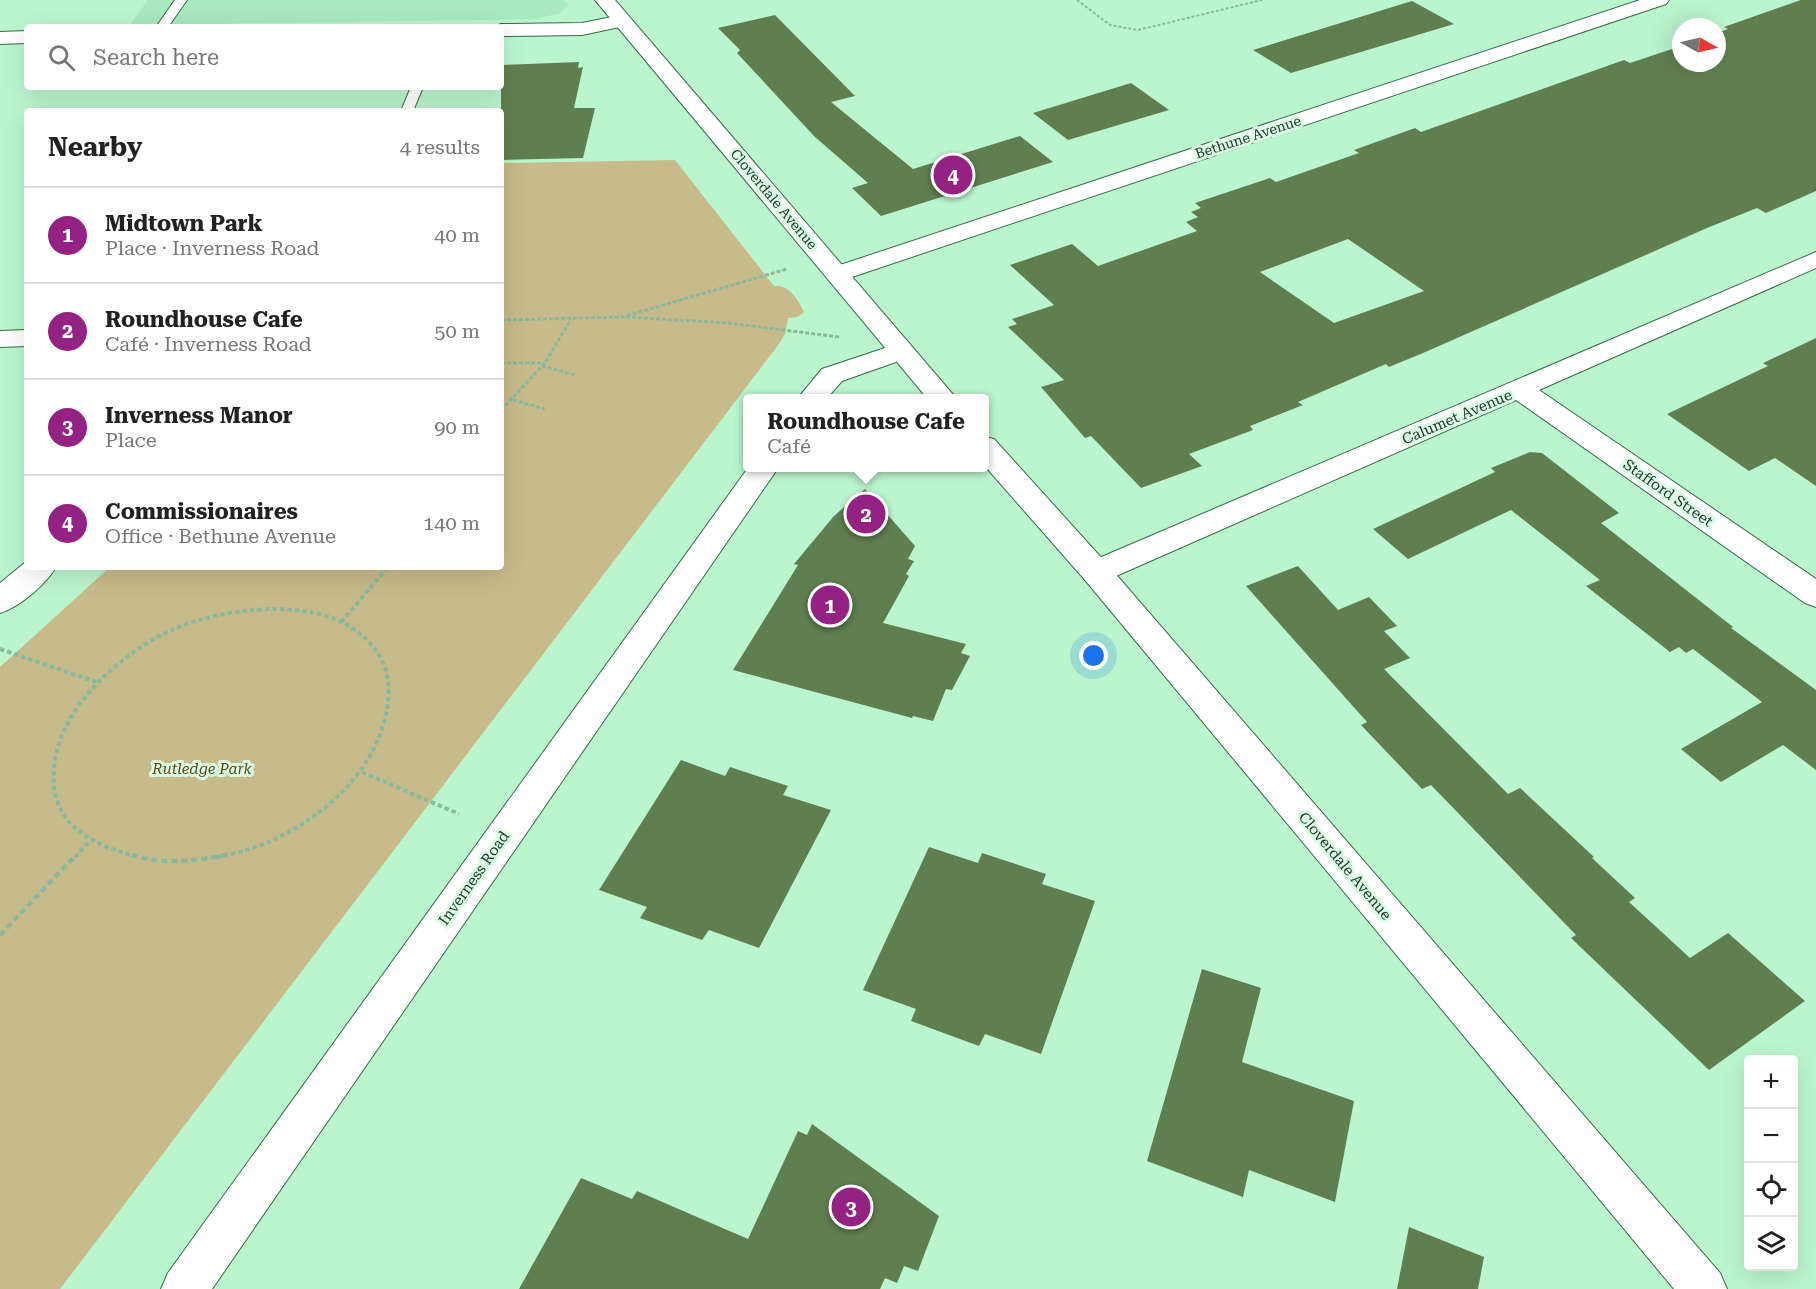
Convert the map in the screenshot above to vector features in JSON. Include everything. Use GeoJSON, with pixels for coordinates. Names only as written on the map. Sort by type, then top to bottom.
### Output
{"type":"FeatureCollection","features":[{"type":"Feature","properties":{"kind":"street","name":"Cloverdale Avenue"},"geometry":{"type":"LineString","coordinates":[[605,0],[938,394]]}},
{"type":"Feature","properties":{"kind":"street","name":"Bethune Avenue"},"geometry":{"type":"LineString","coordinates":[[837,274],[1659,0]]}},
{"type":"Feature","properties":{"kind":"street"},"geometry":{"type":"LineString","coordinates":[[504,30],[582,30],[622,21]]}},
{"type":"Feature","properties":{"kind":"street"},"geometry":{"type":"LineString","coordinates":[[0,38],[24,37]]}},
{"type":"Feature","properties":{"kind":"street","name":"Calumet Avenue"},"geometry":{"type":"LineString","coordinates":[[1096,572],[1520,390],[1816,259]]}},
{"type":"Feature","properties":{"kind":"street"},"geometry":{"type":"LineString","coordinates":[[0,339],[24,338]]}},
{"type":"Feature","properties":{"kind":"street"},"geometry":{"type":"LineString","coordinates":[[816,394],[832,375],[900,351]]}},
{"type":"Feature","properties":{"kind":"street","name":"Stafford Street"},"geometry":{"type":"LineString","coordinates":[[1520,390],[1816,595]]}},
{"type":"Feature","properties":{"kind":"street","name":"Cloverdale Avenue"},"geometry":{"type":"LineString","coordinates":[[989,452],[1096,572],[1704,1289]]}},
{"type":"Feature","properties":{"kind":"street","name":"Inverness Road"},"geometry":{"type":"LineString","coordinates":[[184,1289],[760,472]]}},
{"type":"Feature","properties":{"kind":"street"},"geometry":{"type":"LineString","coordinates":[[0,601],[36,570]]}},
{"type":"Feature","properties":{"kind":"lane"},"geometry":{"type":"LineString","coordinates":[[164,24],[181,0]]}},
{"type":"Feature","properties":{"kind":"lane"},"geometry":{"type":"LineString","coordinates":[[408,108],[416,90]]}},
{"type":"Feature","properties":{"kind":"path"},"geometry":{"type":"LineString","coordinates":[[1077,0],[1110,25],[1138,30],[1262,0]]}},
{"type":"Feature","properties":{"kind":"path"},"geometry":{"type":"LineString","coordinates":[[622,317],[792,268]]}},
{"type":"Feature","properties":{"kind":"path"},"geometry":{"type":"LineString","coordinates":[[504,320],[622,317],[729,323],[839,337]]}},
{"type":"Feature","properties":{"kind":"path"},"geometry":{"type":"LineString","coordinates":[[504,408],[544,364],[571,318]]}},
{"type":"Feature","properties":{"kind":"path"},"geometry":{"type":"LineString","coordinates":[[504,363],[544,364],[575,375]]}},
{"type":"Feature","properties":{"kind":"path"},"geometry":{"type":"LineString","coordinates":[[513,400],[545,409]]}},
{"type":"Feature","properties":{"kind":"path"},"geometry":{"type":"LineString","coordinates":[[341,622],[385,570]]}},
{"type":"Feature","properties":{"kind":"path"},"geometry":{"type":"LineString","coordinates":[[298,609],[341,622],[365,638],[382,658],[390,683],[390,711],[381,741],[362,772],[332,802],[295,827],[253,848],[207,859],[162,863],[122,856],[89,842],[63,816],[52,785],[54,750],[70,715],[96,682],[141,647],[192,622],[246,610],[298,609]]}},
{"type":"Feature","properties":{"kind":"path"},"geometry":{"type":"LineString","coordinates":[[0,649],[96,682]]}},
{"type":"Feature","properties":{"kind":"path"},"geometry":{"type":"LineString","coordinates":[[362,772],[459,814]]}},
{"type":"Feature","properties":{"kind":"path"},"geometry":{"type":"LineString","coordinates":[[0,935],[89,842]]}},
{"type":"Feature","properties":{"kind":"shaded area"},"geometry":{"type":"Polygon","coordinates":[[[148,0],[564,0],[568,5],[560,13],[536,19],[131,24],[148,0]]]}},
{"type":"Feature","properties":{"kind":"green space","name":"Rutledge Park"},"geometry":{"type":"Polygon","coordinates":[[[675,160],[774,286],[789,290],[804,312],[798,317],[788,318],[785,334],[779,344],[60,1289],[0,1289],[0,667],[107,570],[504,570],[504,163],[675,160]]]}},
{"type":"Feature","properties":{"kind":"building"},"geometry":{"type":"Polygon","coordinates":[[[1801,0],[1816,0],[1816,191],[1766,213],[1757,208],[1707,228],[1423,353],[1389,367],[1386,364],[1298,402],[1303,405],[1250,426],[1253,430],[1189,454],[1202,466],[1141,488],[1091,436],[1085,438],[1041,387],[1064,380],[1008,327],[1017,324],[1012,319],[1054,305],[1010,265],[1072,244],[1098,266],[1197,231],[1186,222],[1198,217],[1191,212],[1201,208],[1195,203],[1270,178],[1276,182],[1359,153],[1354,150],[1415,128],[1421,132],[1624,60],[1630,63],[1672,49],[1672,72],[1726,72],[1726,30],[1728,29],[1726,26],[1801,0]],[[1348,239],[1260,272],[1334,323],[1424,291],[1348,239]]]}},
{"type":"Feature","properties":{"kind":"building"},"geometry":{"type":"Polygon","coordinates":[[[1412,1],[1454,24],[1291,73],[1253,50],[1412,1]]]}},
{"type":"Feature","properties":{"kind":"building"},"geometry":{"type":"Polygon","coordinates":[[[775,15],[855,96],[831,102],[913,169],[1020,136],[1053,162],[881,216],[852,188],[868,183],[815,137],[737,53],[740,50],[718,28],[775,15]]]}},
{"type":"Feature","properties":{"kind":"building"},"geometry":{"type":"Polygon","coordinates":[[[579,62],[578,68],[583,67],[574,108],[595,108],[583,158],[504,160],[504,108],[501,108],[501,90],[504,90],[504,65],[579,62]]]}},
{"type":"Feature","properties":{"kind":"building"},"geometry":{"type":"Polygon","coordinates":[[[1131,83],[1169,110],[1068,140],[1033,113],[1131,83]]]}},
{"type":"Feature","properties":{"kind":"building"},"geometry":{"type":"Polygon","coordinates":[[[1816,338],[1816,486],[1775,458],[1749,471],[1667,414],[1768,366],[1763,363],[1816,338]]]}},
{"type":"Feature","properties":{"kind":"building"},"geometry":{"type":"Polygon","coordinates":[[[1530,452],[1542,453],[1619,513],[1601,523],[1733,627],[1731,628],[1816,690],[1816,770],[1783,745],[1721,782],[1681,749],[1762,702],[1693,649],[1686,653],[1679,647],[1670,652],[1586,586],[1600,580],[1511,510],[1408,559],[1373,529],[1495,472],[1491,468],[1530,452]]]}},
{"type":"Feature","properties":{"kind":"building"},"geometry":{"type":"Polygon","coordinates":[[[865,489],[915,546],[908,559],[914,561],[906,574],[909,576],[883,623],[966,644],[961,653],[970,656],[952,690],[946,689],[933,721],[913,716],[912,718],[733,670],[798,565],[794,564],[834,516],[865,489]]]}},
{"type":"Feature","properties":{"kind":"building"},"geometry":{"type":"Polygon","coordinates":[[[1298,566],[1338,610],[1369,597],[1397,626],[1384,631],[1410,658],[1384,669],[1508,794],[1520,788],[1594,857],[1592,858],[1635,898],[1629,902],[1690,958],[1728,933],[1805,1001],[1709,1070],[1571,938],[1576,935],[1431,785],[1422,789],[1361,725],[1367,722],[1246,586],[1298,566]]]}},
{"type":"Feature","properties":{"kind":"building"},"geometry":{"type":"Polygon","coordinates":[[[681,760],[725,776],[730,767],[788,786],[783,795],[831,810],[759,948],[709,930],[702,940],[640,918],[647,907],[599,890],[681,760]]]}},
{"type":"Feature","properties":{"kind":"building"},"geometry":{"type":"Polygon","coordinates":[[[929,847],[978,863],[982,853],[1046,874],[1042,884],[1095,901],[1041,1054],[985,1034],[979,1046],[911,1021],[916,1009],[863,990],[929,847]]]}},
{"type":"Feature","properties":{"kind":"building"},"geometry":{"type":"Polygon","coordinates":[[[1202,969],[1261,988],[1242,1062],[1354,1101],[1335,1202],[1249,1170],[1243,1197],[1147,1161],[1202,969]]]}},
{"type":"Feature","properties":{"kind":"building"},"geometry":{"type":"Polygon","coordinates":[[[812,1124],[939,1216],[918,1271],[904,1266],[897,1283],[885,1278],[880,1289],[519,1289],[581,1178],[632,1199],[637,1191],[748,1239],[798,1131],[807,1135],[812,1124]]]}},
{"type":"Feature","properties":{"kind":"building"},"geometry":{"type":"Polygon","coordinates":[[[1409,1227],[1484,1257],[1478,1289],[1397,1289],[1409,1227]]]}},
{"type":"Feature","properties":{"kind":"place","name":"Commissionaires"},"geometry":{"type":"Point","coordinates":[953,175]}},
{"type":"Feature","properties":{"kind":"place","name":"Roundhouse Cafe"},"geometry":{"type":"Point","coordinates":[866,514]}},
{"type":"Feature","properties":{"kind":"place","name":"Midtown Park"},"geometry":{"type":"Point","coordinates":[830,605]}},
{"type":"Feature","properties":{"kind":"place","name":"Inverness Manor"},"geometry":{"type":"Point","coordinates":[851,1207]}}]}
